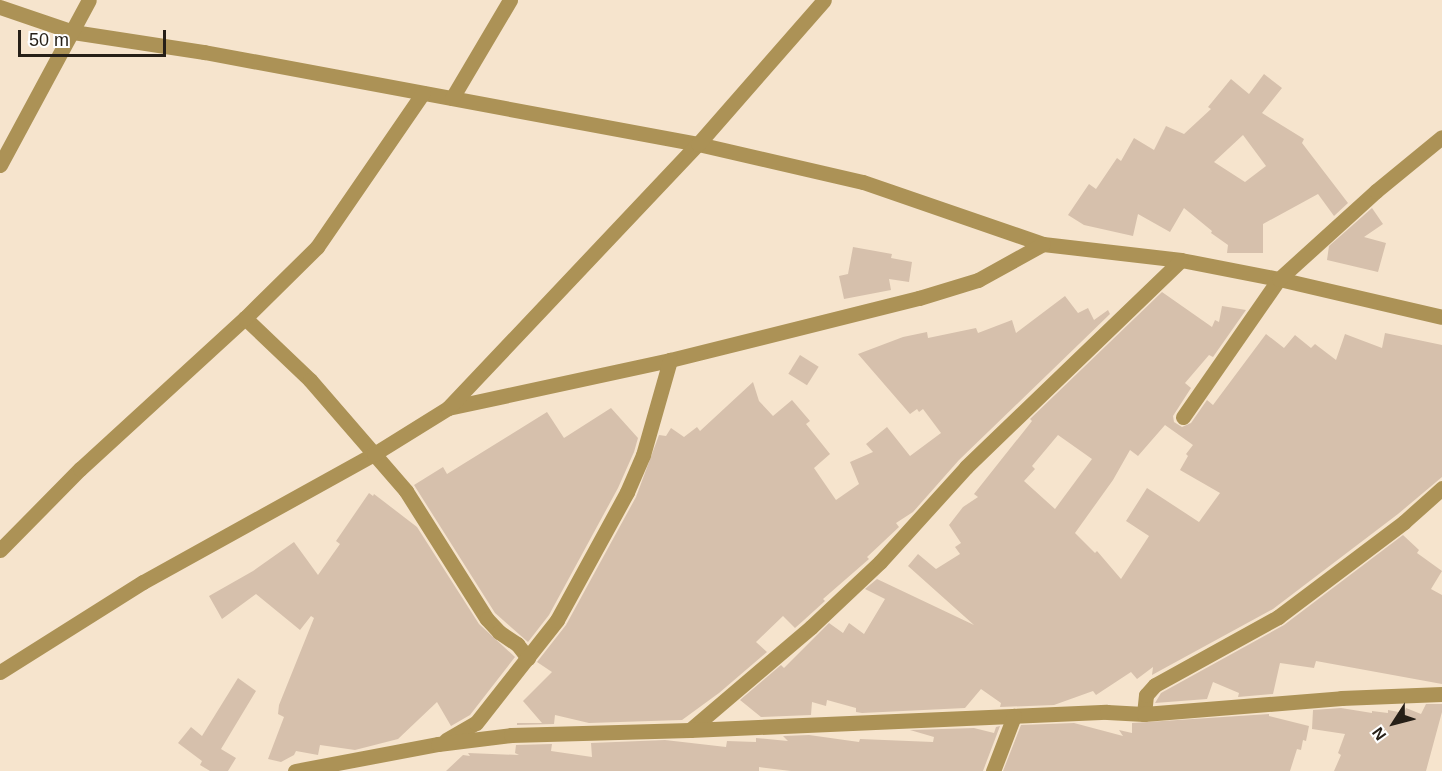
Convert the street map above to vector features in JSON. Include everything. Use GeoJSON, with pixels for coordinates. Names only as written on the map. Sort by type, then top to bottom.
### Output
{"type":"FeatureCollection","features":[{"type":"Feature","properties":{"kind":"street"},"geometry":{"type":"LineString","coordinates":[[0,165],[89,0]]}},
{"type":"Feature","properties":{"kind":"street"},"geometry":{"type":"LineString","coordinates":[[452,98],[510,0]]}},
{"type":"Feature","properties":{"kind":"street"},"geometry":{"type":"LineString","coordinates":[[0,672],[143,582],[374,454],[448,408],[698,144],[824,0]]}},
{"type":"Feature","properties":{"kind":"street"},"geometry":{"type":"LineString","coordinates":[[0,7],[73,32],[204,52],[698,144],[863,182],[1043,244],[1182,260],[1279,279],[1442,317]]}},
{"type":"Feature","properties":{"kind":"street"},"geometry":{"type":"LineString","coordinates":[[0,550],[80,469],[245,318],[317,248],[423,93]]}},
{"type":"Feature","properties":{"kind":"street"},"geometry":{"type":"LineString","coordinates":[[1183,417],[1279,279],[1376,191],[1442,137]]}},
{"type":"Feature","properties":{"kind":"street"},"geometry":{"type":"LineString","coordinates":[[448,408],[670,360],[919,298],[978,280],[1043,244]]}},
{"type":"Feature","properties":{"kind":"street"},"geometry":{"type":"LineString","coordinates":[[690,730],[812,627],[880,562],[966,467],[1182,260]]}},
{"type":"Feature","properties":{"kind":"street"},"geometry":{"type":"LineString","coordinates":[[245,318],[310,380],[406,491],[488,619],[499,632],[517,644],[528,658]]}},
{"type":"Feature","properties":{"kind":"street"},"geometry":{"type":"LineString","coordinates":[[438,744],[476,723],[557,620],[627,492],[643,455],[670,360]]}},
{"type":"Feature","properties":{"kind":"street"},"geometry":{"type":"LineString","coordinates":[[1144,714],[1146,695],[1155,685],[1278,617],[1404,522],[1442,488]]}},
{"type":"Feature","properties":{"kind":"street"},"geometry":{"type":"LineString","coordinates":[[295,771],[438,744],[511,735],[690,730],[1107,712],[1144,714],[1341,698],[1442,694]]}},
{"type":"Feature","properties":{"kind":"street"},"geometry":{"type":"LineString","coordinates":[[993,771],[1014,716]]}},
{"type":"Feature","properties":{"kind":"building"},"geometry":{"type":"Polygon","coordinates":[[[1264,74],[1282,88],[1262,113],[1304,139],[1302,143],[1348,203],[1334,216],[1318,194],[1263,224],[1263,253],[1227,253],[1228,245],[1184,208],[1170,232],[1138,214],[1133,236],[1084,225],[1068,215],[1089,184],[1096,189],[1117,158],[1121,161],[1134,138],[1154,150],[1166,126],[1184,134],[1211,109],[1208,107],[1231,79],[1249,94],[1264,74]],[[1243,135],[1214,162],[1245,182],[1266,166],[1243,135]]]}},
{"type":"Feature","properties":{"kind":"building"},"geometry":{"type":"Polygon","coordinates":[[[1372,208],[1383,224],[1364,237],[1386,243],[1378,272],[1327,260],[1329,246],[1372,208]]]}},
{"type":"Feature","properties":{"kind":"building"},"geometry":{"type":"Polygon","coordinates":[[[853,247],[892,254],[891,258],[912,262],[909,282],[889,279],[891,290],[844,299],[839,276],[848,274],[853,247]]]}},
{"type":"Feature","properties":{"kind":"building"},"geometry":{"type":"Polygon","coordinates":[[[1162,292],[1212,327],[1215,320],[1219,322],[1222,306],[1246,310],[1213,357],[1209,355],[1185,383],[1191,388],[1173,416],[1174,422],[1182,427],[1191,423],[1207,400],[1213,405],[1266,334],[1284,348],[1295,335],[1311,348],[1315,344],[1336,360],[1345,334],[1382,348],[1385,333],[1442,345],[1442,477],[1398,514],[1273,609],[1152,675],[1153,667],[1137,679],[1131,672],[1096,695],[1093,691],[1054,705],[1000,707],[1001,703],[981,689],[965,708],[862,713],[856,712],[856,708],[827,700],[826,706],[812,702],[811,715],[761,717],[740,700],[781,665],[784,668],[829,623],[843,633],[849,623],[864,634],[885,599],[865,589],[877,579],[974,625],[908,566],[918,554],[936,569],[960,554],[955,547],[961,543],[949,525],[963,507],[978,497],[974,494],[1032,421],[1030,419],[1162,292]],[[1165,425],[1138,456],[1130,450],[1113,480],[1075,533],[1095,553],[1097,551],[1121,579],[1149,536],[1126,521],[1147,488],[1199,522],[1220,493],[1180,470],[1188,456],[1186,454],[1193,445],[1165,425]],[[1058,435],[1032,466],[1035,469],[1024,481],[1055,509],[1092,459],[1058,435]]]}},
{"type":"Feature","properties":{"kind":"building"},"geometry":{"type":"Polygon","coordinates":[[[1065,296],[1078,313],[1088,308],[1094,320],[1108,310],[1110,314],[959,460],[913,512],[896,523],[899,527],[867,557],[869,559],[823,599],[825,601],[795,628],[783,616],[756,642],[767,652],[719,693],[682,720],[589,723],[555,715],[554,724],[517,725],[517,723],[542,723],[523,701],[552,672],[537,662],[566,625],[636,497],[659,435],[666,436],[671,428],[684,437],[697,427],[700,431],[753,382],[759,401],[773,416],[792,400],[810,421],[806,424],[830,454],[814,468],[836,500],[859,484],[850,462],[873,452],[866,444],[887,427],[910,456],[941,433],[923,409],[919,412],[917,409],[910,414],[858,354],[903,337],[927,332],[928,338],[976,328],[978,333],[1012,320],[1016,333],[1065,296]]]}},
{"type":"Feature","properties":{"kind":"building"},"geometry":{"type":"Polygon","coordinates":[[[800,355],[819,367],[807,385],[788,374],[800,355]]]}},
{"type":"Feature","properties":{"kind":"building"},"geometry":{"type":"Polygon","coordinates":[[[611,408],[638,438],[634,452],[618,488],[549,615],[528,642],[495,613],[414,485],[443,467],[447,474],[547,412],[564,438],[611,408]]]}},
{"type":"Feature","properties":{"kind":"building"},"geometry":{"type":"Polygon","coordinates":[[[369,493],[373,496],[374,494],[417,527],[479,624],[515,657],[470,715],[451,726],[437,702],[398,739],[355,750],[320,745],[318,755],[296,751],[294,755],[281,762],[268,759],[284,717],[278,714],[279,705],[314,618],[311,616],[300,630],[256,594],[222,619],[209,596],[253,571],[294,542],[318,575],[340,544],[336,541],[369,493]]]}},
{"type":"Feature","properties":{"kind":"building"},"geometry":{"type":"Polygon","coordinates":[[[1403,535],[1419,550],[1417,553],[1442,571],[1431,589],[1442,595],[1442,684],[1316,661],[1314,668],[1280,663],[1273,694],[1238,697],[1239,693],[1213,682],[1207,699],[1155,703],[1161,693],[1284,625],[1403,535]]]}},
{"type":"Feature","properties":{"kind":"building"},"geometry":{"type":"Polygon","coordinates":[[[238,678],[256,691],[221,749],[236,758],[228,771],[210,771],[200,765],[202,761],[178,743],[191,727],[202,736],[238,678]]]}},
{"type":"Feature","properties":{"kind":"building"},"geometry":{"type":"Polygon","coordinates":[[[1426,704],[1442,704],[1442,712],[1426,771],[1334,771],[1341,755],[1338,753],[1345,734],[1312,729],[1313,710],[1341,708],[1372,713],[1372,711],[1388,713],[1388,710],[1404,713],[1406,708],[1421,714],[1426,704]]]}},
{"type":"Feature","properties":{"kind":"building"},"geometry":{"type":"Polygon","coordinates":[[[1269,714],[1269,716],[1309,726],[1306,741],[1303,740],[1301,750],[1297,749],[1290,771],[1003,771],[1021,725],[1074,723],[1123,736],[1119,730],[1132,733],[1132,723],[1269,714]]]}},
{"type":"Feature","properties":{"kind":"building"},"geometry":{"type":"Polygon","coordinates":[[[1000,726],[983,771],[791,771],[759,767],[759,771],[446,771],[463,755],[470,756],[468,753],[519,755],[515,753],[516,745],[552,744],[551,751],[592,757],[591,743],[665,740],[726,747],[727,741],[756,742],[756,738],[788,741],[783,736],[809,735],[859,742],[860,739],[933,742],[934,737],[910,730],[974,728],[994,733],[996,727],[1000,726]]]}}]}
